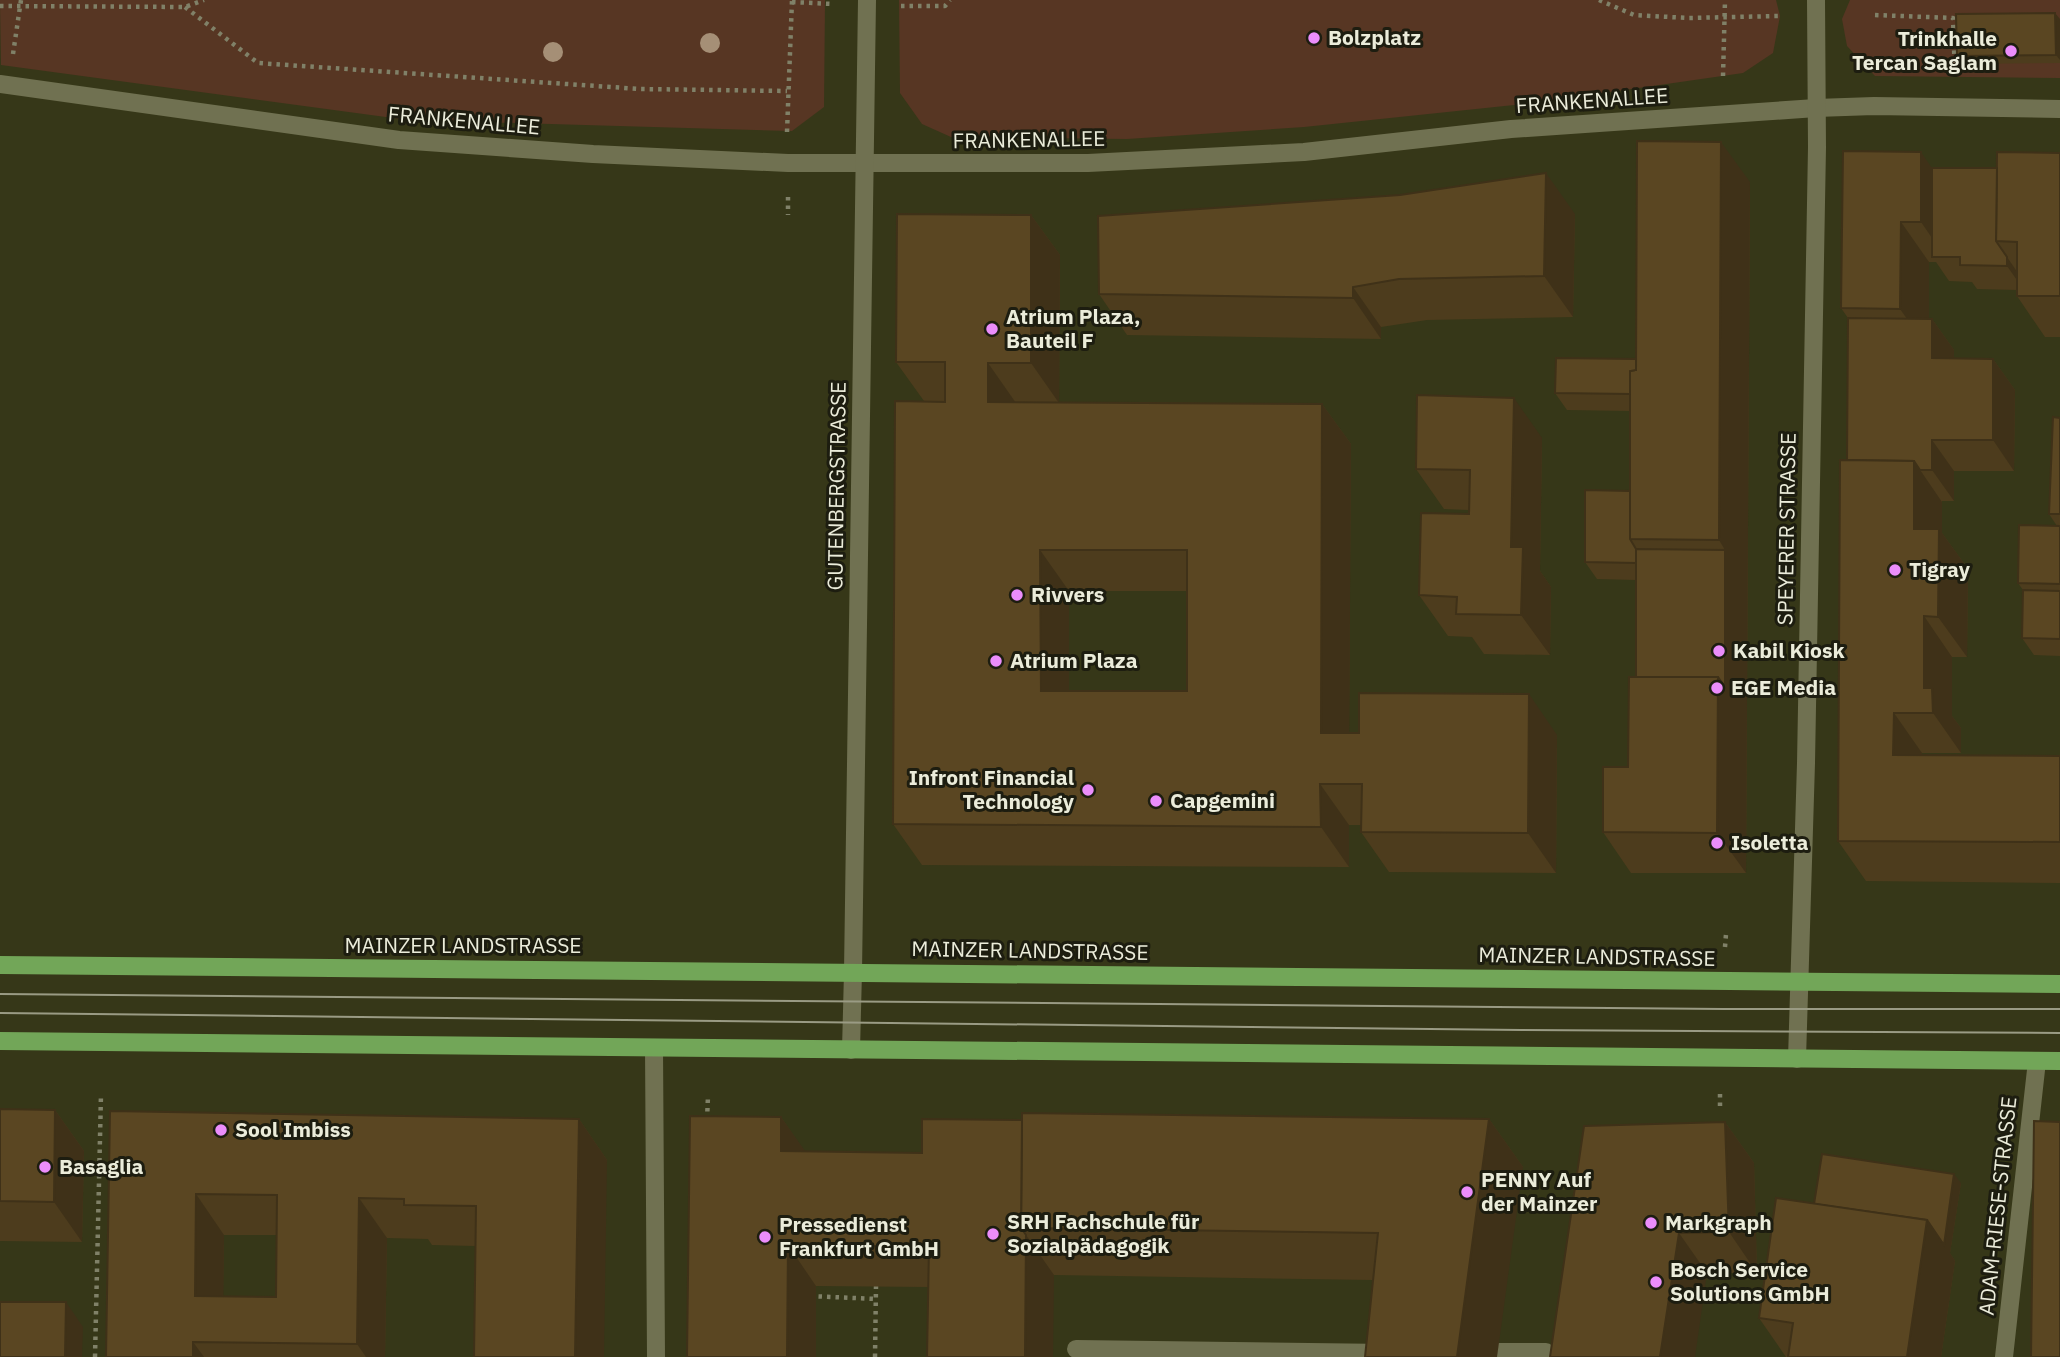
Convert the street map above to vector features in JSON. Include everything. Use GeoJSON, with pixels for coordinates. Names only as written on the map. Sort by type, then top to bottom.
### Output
{"type":"FeatureCollection","features":[{"type":"Feature","properties":{"kind":"main road","name":"MAINZER LANDSTRASSE"},"geometry":{"type":"LineString","coordinates":[[0,965],[2060,984]]}},
{"type":"Feature","properties":{"kind":"main road"},"geometry":{"type":"LineString","coordinates":[[0,1041],[2060,1061]]}},
{"type":"Feature","properties":{"kind":"street","name":"GUTENBERGSTRASSE"},"geometry":{"type":"LineString","coordinates":[[851,1050],[867,0]]}},
{"type":"Feature","properties":{"kind":"street","name":"SPEYERER STRASSE"},"geometry":{"type":"LineString","coordinates":[[1797,1059],[1806,763],[1816,0]]}},
{"type":"Feature","properties":{"kind":"street","name":"FRANKENALLEE"},"geometry":{"type":"LineString","coordinates":[[0,84],[399,140],[593,154],[788,163],[1088,163],[1304,152],[1511,129],[1816,108],[1874,106],[2060,109]]}},
{"type":"Feature","properties":{"kind":"street"},"geometry":{"type":"LineString","coordinates":[[654,1048],[656,1357]]}},
{"type":"Feature","properties":{"kind":"street","name":"ADAM-RIESE-STRASSE"},"geometry":{"type":"LineString","coordinates":[[2004,1357],[2037,1061]]}},
{"type":"Feature","properties":{"kind":"street"},"geometry":{"type":"LineString","coordinates":[[1076,1349],[1405,1352]]}},
{"type":"Feature","properties":{"kind":"street"},"geometry":{"type":"LineString","coordinates":[[1456,1352],[1546,1353]]}},
{"type":"Feature","properties":{"kind":"path"},"geometry":{"type":"LineString","coordinates":[[0,6],[21,3],[185,7],[204,0]]}},
{"type":"Feature","properties":{"kind":"path"},"geometry":{"type":"LineString","coordinates":[[185,7],[258,63],[640,89],[787,91],[792,0]]}},
{"type":"Feature","properties":{"kind":"path"},"geometry":{"type":"LineString","coordinates":[[945,6],[950,0]]}},
{"type":"Feature","properties":{"kind":"path"},"geometry":{"type":"LineString","coordinates":[[1599,0],[1634,15],[1780,16]]}},
{"type":"Feature","properties":{"kind":"path"},"geometry":{"type":"LineString","coordinates":[[1723,76],[1725,0]]}},
{"type":"Feature","properties":{"kind":"path"},"geometry":{"type":"LineString","coordinates":[[11,66],[21,3]]}},
{"type":"Feature","properties":{"kind":"path"},"geometry":{"type":"LineString","coordinates":[[1875,15],[1953,18],[1955,77]]}},
{"type":"Feature","properties":{"kind":"path"},"geometry":{"type":"LineString","coordinates":[[1724,981],[1726,934]]}},
{"type":"Feature","properties":{"kind":"path"},"geometry":{"type":"LineString","coordinates":[[1720,1106],[1721,1058]]}},
{"type":"Feature","properties":{"kind":"path"},"geometry":{"type":"LineString","coordinates":[[95,1357],[101,1094]]}},
{"type":"Feature","properties":{"kind":"path"},"geometry":{"type":"LineString","coordinates":[[707,1122],[708,1096]]}},
{"type":"Feature","properties":{"kind":"path"},"geometry":{"type":"LineString","coordinates":[[875,1357],[876,1286]]}},
{"type":"Feature","properties":{"kind":"path"},"geometry":{"type":"LineString","coordinates":[[804,1296],[876,1299]]}},
{"type":"Feature","properties":{"kind":"shaded area"},"geometry":{"type":"Polygon","coordinates":[[[0,0],[825,0],[824,107],[792,131],[408,120],[1,65],[0,0]]]}},
{"type":"Feature","properties":{"kind":"shaded area"},"geometry":{"type":"Polygon","coordinates":[[[899,0],[1776,0],[1780,16],[1773,53],[1743,73],[1534,103],[1304,127],[1127,139],[951,137],[922,124],[900,93],[899,0]]]}},
{"type":"Feature","properties":{"kind":"shaded area"},"geometry":{"type":"Polygon","coordinates":[[[1850,0],[2060,0],[2060,78],[1875,76],[1847,46],[1842,19],[1850,0]]]}},
{"type":"Feature","properties":{"kind":"building","name":"Trinkhalle Tercan Saglam"},"geometry":{"type":"Polygon","coordinates":[[[2055,13],[2056,55],[1957,56],[1956,14],[2055,13]]]}},
{"type":"Feature","properties":{"kind":"building"},"geometry":{"type":"Polygon","coordinates":[[[1637,141],[1721,142],[1719,540],[1630,539],[1630,371],[1636,370],[1637,141]]]}},
{"type":"Feature","properties":{"kind":"building"},"geometry":{"type":"Polygon","coordinates":[[[1843,151],[1921,152],[1921,222],[1901,222],[1900,309],[1841,308],[1843,151]]]}},
{"type":"Feature","properties":{"kind":"building"},"geometry":{"type":"Polygon","coordinates":[[[1997,152],[2060,153],[2060,296],[2017,296],[2017,242],[1996,241],[1997,152]]]}},
{"type":"Feature","properties":{"kind":"building"},"geometry":{"type":"Polygon","coordinates":[[[1932,168],[1997,168],[1996,241],[2007,257],[2007,266],[1960,265],[1960,257],[1932,257],[1932,168]]]}},
{"type":"Feature","properties":{"kind":"building"},"geometry":{"type":"Polygon","coordinates":[[[1546,173],[1544,276],[1399,279],[1353,287],[1353,298],[1099,294],[1098,216],[1400,195],[1546,173]]]}},
{"type":"Feature","properties":{"kind":"building","name":"Atrium Plaza"},"geometry":{"type":"Polygon","coordinates":[[[897,214],[1031,215],[1031,363],[988,363],[988,402],[1322,404],[1321,733],[1359,733],[1359,693],[1529,694],[1528,833],[1361,832],[1362,784],[1320,784],[1321,827],[893,824],[895,401],[945,402],[945,362],[896,362],[897,214]],[[1040,550],[1041,691],[1187,691],[1187,550],[1040,550]]]}},
{"type":"Feature","properties":{"kind":"building"},"geometry":{"type":"Polygon","coordinates":[[[1848,318],[1932,319],[1932,358],[1993,359],[1993,440],[1932,440],[1932,470],[1920,470],[1914,461],[1847,460],[1848,318]]]}},
{"type":"Feature","properties":{"kind":"building"},"geometry":{"type":"Polygon","coordinates":[[[1556,358],[1636,359],[1636,370],[1630,371],[1630,394],[1555,393],[1556,358]]]}},
{"type":"Feature","properties":{"kind":"building"},"geometry":{"type":"Polygon","coordinates":[[[1417,395],[1514,398],[1511,547],[1523,547],[1521,615],[1456,614],[1457,597],[1419,595],[1421,513],[1469,514],[1470,470],[1416,469],[1417,395]]]}},
{"type":"Feature","properties":{"kind":"building"},"geometry":{"type":"Polygon","coordinates":[[[2053,417],[2060,418],[2060,514],[2049,514],[2053,417]]]}},
{"type":"Feature","properties":{"kind":"building"},"geometry":{"type":"Polygon","coordinates":[[[1840,460],[1914,461],[1914,529],[1939,529],[1938,617],[1924,616],[1924,688],[1932,688],[1933,713],[1894,713],[1893,755],[2060,756],[2060,842],[1838,841],[1840,460]]]}},
{"type":"Feature","properties":{"kind":"building"},"geometry":{"type":"Polygon","coordinates":[[[1585,490],[1630,491],[1630,539],[1636,549],[1636,563],[1585,562],[1585,490]]]}},
{"type":"Feature","properties":{"kind":"building"},"geometry":{"type":"Polygon","coordinates":[[[2019,525],[2060,526],[2060,584],[2018,583],[2019,525]]]}},
{"type":"Feature","properties":{"kind":"building"},"geometry":{"type":"Polygon","coordinates":[[[1636,549],[1725,550],[1725,687],[1718,677],[1636,677],[1636,549]]]}},
{"type":"Feature","properties":{"kind":"building"},"geometry":{"type":"Polygon","coordinates":[[[2023,590],[2060,591],[2060,639],[2022,638],[2023,590]]]}},
{"type":"Feature","properties":{"kind":"building"},"geometry":{"type":"Polygon","coordinates":[[[1629,677],[1718,677],[1717,833],[1603,832],[1603,767],[1628,767],[1629,677]]]}},
{"type":"Feature","properties":{"kind":"building"},"geometry":{"type":"Polygon","coordinates":[[[0,1109],[55,1110],[54,1202],[0,1201],[0,1109]]]}},
{"type":"Feature","properties":{"kind":"building"},"geometry":{"type":"Polygon","coordinates":[[[110,1111],[579,1119],[575,1357],[474,1357],[476,1206],[404,1205],[404,1199],[359,1198],[357,1344],[193,1342],[193,1357],[106,1357],[110,1111]],[[196,1194],[195,1296],[276,1297],[277,1195],[196,1194]]]}},
{"type":"Feature","properties":{"kind":"building"},"geometry":{"type":"Polygon","coordinates":[[[1022,1113],[1489,1119],[1457,1357],[1365,1357],[1378,1233],[1021,1228],[1022,1113]]]}},
{"type":"Feature","properties":{"kind":"building"},"geometry":{"type":"Polygon","coordinates":[[[690,1116],[781,1117],[781,1151],[922,1153],[922,1119],[1022,1120],[1021,1228],[1026,1235],[1025,1357],[927,1357],[929,1247],[788,1245],[787,1357],[687,1357],[690,1116]]]}},
{"type":"Feature","properties":{"kind":"building"},"geometry":{"type":"Polygon","coordinates":[[[2034,1121],[2060,1122],[2060,1357],[2031,1357],[2034,1121]]]}},
{"type":"Feature","properties":{"kind":"building"},"geometry":{"type":"Polygon","coordinates":[[[1725,1122],[1729,1232],[1679,1233],[1660,1357],[1550,1357],[1584,1126],[1725,1122]]]}},
{"type":"Feature","properties":{"kind":"building"},"geometry":{"type":"Polygon","coordinates":[[[1822,1154],[1954,1174],[1944,1245],[1927,1220],[1814,1204],[1822,1154]]]}},
{"type":"Feature","properties":{"kind":"building"},"geometry":{"type":"Polygon","coordinates":[[[1776,1198],[1927,1220],[1907,1357],[1788,1357],[1793,1323],[1759,1318],[1776,1198]]]}},
{"type":"Feature","properties":{"kind":"building"},"geometry":{"type":"Polygon","coordinates":[[[0,1302],[66,1302],[65,1357],[0,1357],[0,1302]]]}},
{"type":"Feature","properties":{"kind":"tram line"},"geometry":{"type":"LineString","coordinates":[[0,994],[1723,1009],[2060,1009]]}},
{"type":"Feature","properties":{"kind":"tram line"},"geometry":{"type":"LineString","coordinates":[[0,1013],[1521,1030],[2060,1033]]}},
{"type":"Feature","properties":{"kind":"place","name":"Bolzplatz"},"geometry":{"type":"Point","coordinates":[1314,38]}},
{"type":"Feature","properties":{"kind":"place","name":"Trinkhalle Tercan Saglam"},"geometry":{"type":"Point","coordinates":[2011,51]}},
{"type":"Feature","properties":{"kind":"place","name":"Atrium Plaza, Bauteil F"},"geometry":{"type":"Point","coordinates":[992,329]}},
{"type":"Feature","properties":{"kind":"place","name":"Tigray"},"geometry":{"type":"Point","coordinates":[1895,570]}},
{"type":"Feature","properties":{"kind":"place","name":"Rivvers"},"geometry":{"type":"Point","coordinates":[1017,595]}},
{"type":"Feature","properties":{"kind":"place","name":"Kabil Kiosk"},"geometry":{"type":"Point","coordinates":[1719,651]}},
{"type":"Feature","properties":{"kind":"place","name":"Atrium Plaza"},"geometry":{"type":"Point","coordinates":[996,661]}},
{"type":"Feature","properties":{"kind":"place","name":"EGE Media"},"geometry":{"type":"Point","coordinates":[1717,688]}},
{"type":"Feature","properties":{"kind":"place","name":"Infront Financial Technology"},"geometry":{"type":"Point","coordinates":[1088,790]}},
{"type":"Feature","properties":{"kind":"place","name":"Capgemini"},"geometry":{"type":"Point","coordinates":[1156,801]}},
{"type":"Feature","properties":{"kind":"place","name":"Isoletta"},"geometry":{"type":"Point","coordinates":[1717,843]}},
{"type":"Feature","properties":{"kind":"place","name":"Sool Imbiss"},"geometry":{"type":"Point","coordinates":[221,1130]}},
{"type":"Feature","properties":{"kind":"place","name":"Basaglia"},"geometry":{"type":"Point","coordinates":[45,1167]}},
{"type":"Feature","properties":{"kind":"place","name":"PENNY Auf der Mainzer"},"geometry":{"type":"Point","coordinates":[1467,1192]}},
{"type":"Feature","properties":{"kind":"place","name":"Markgraph"},"geometry":{"type":"Point","coordinates":[1651,1223]}},
{"type":"Feature","properties":{"kind":"place","name":"SRH Fachschule für Sozialpädagogik"},"geometry":{"type":"Point","coordinates":[993,1234]}},
{"type":"Feature","properties":{"kind":"place","name":"Pressedienst Frankfurt GmbH"},"geometry":{"type":"Point","coordinates":[765,1237]}},
{"type":"Feature","properties":{"kind":"place","name":"Bosch Service Solutions GmbH"},"geometry":{"type":"Point","coordinates":[1656,1282]}}]}
